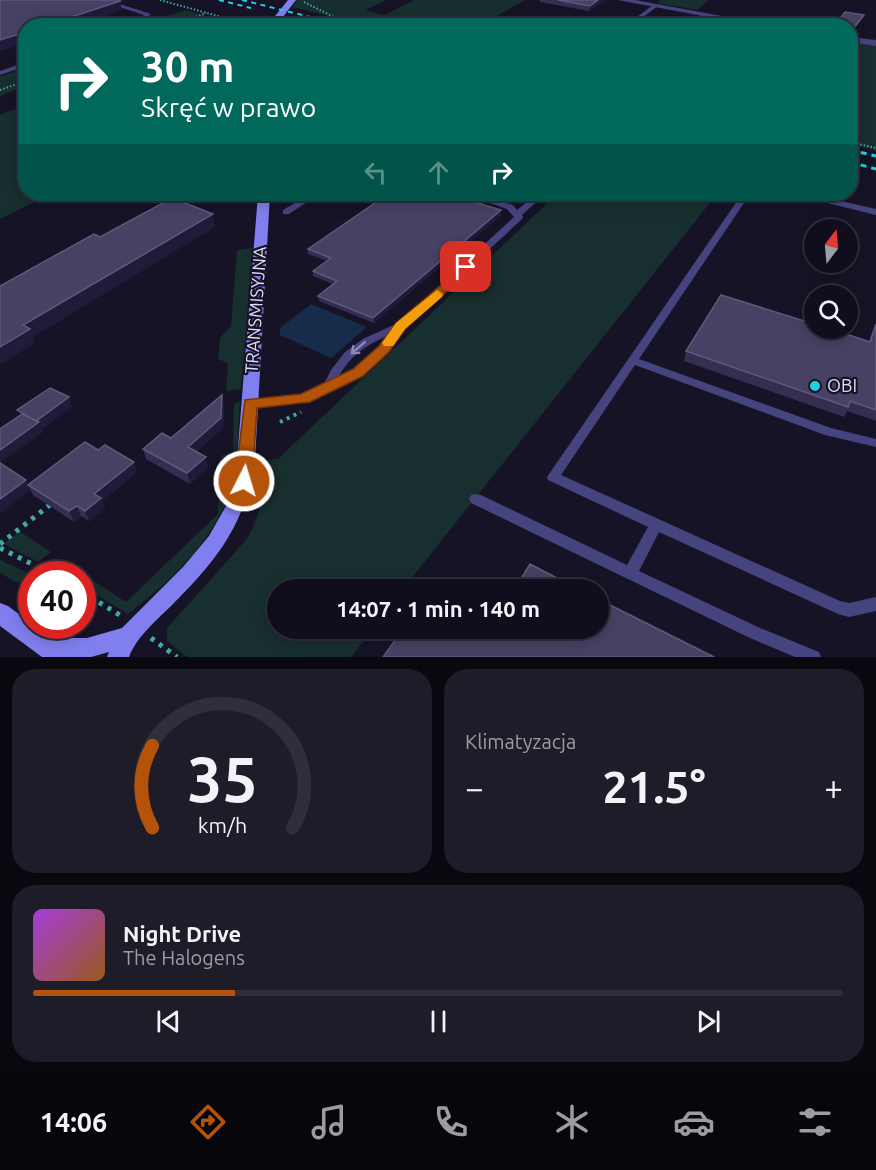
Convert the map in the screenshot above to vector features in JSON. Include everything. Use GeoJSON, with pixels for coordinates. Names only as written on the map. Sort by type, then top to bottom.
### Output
{"type":"FeatureCollection","features":[{"type":"Feature","properties":{"kind":"street"},"geometry":{"type":"LineString","coordinates":[[277,18],[292,0]]}},
{"type":"Feature","properties":{"kind":"street"},"geometry":{"type":"LineString","coordinates":[[622,0],[653,3],[731,18]]}},
{"type":"Feature","properties":{"kind":"street"},"geometry":{"type":"LineString","coordinates":[[858,40],[876,43]]}},
{"type":"Feature","properties":{"kind":"street","name":"TRANSMISYJNA"},"geometry":{"type":"LineString","coordinates":[[127,636],[199,565],[230,522],[240,498],[244,481],[264,201]]}},
{"type":"Feature","properties":{"kind":"street"},"geometry":{"type":"LineString","coordinates":[[0,613],[52,653],[87,648],[127,636]]}},
{"type":"Feature","properties":{"kind":"street"},"geometry":{"type":"LineString","coordinates":[[118,657],[127,636]]}},
{"type":"Feature","properties":{"kind":"lane"},"geometry":{"type":"LineString","coordinates":[[101,0],[148,14],[143,18]]}},
{"type":"Feature","properties":{"kind":"lane"},"geometry":{"type":"LineString","coordinates":[[636,18],[653,3]]}},
{"type":"Feature","properties":{"kind":"lane"},"geometry":{"type":"LineString","coordinates":[[0,73],[18,67]]}},
{"type":"Feature","properties":{"kind":"lane"},"geometry":{"type":"LineString","coordinates":[[286,212],[304,201]]}},
{"type":"Feature","properties":{"kind":"lane"},"geometry":{"type":"LineString","coordinates":[[491,201],[510,207],[519,213]]}},
{"type":"Feature","properties":{"kind":"lane"},"geometry":{"type":"LineString","coordinates":[[250,404],[304,398],[358,373],[384,349],[400,326],[517,221],[519,213],[533,201]]}},
{"type":"Feature","properties":{"kind":"lane"},"geometry":{"type":"LineString","coordinates":[[741,201],[553,477],[838,607],[849,610],[876,603]]}},
{"type":"Feature","properties":{"kind":"lane"},"geometry":{"type":"LineString","coordinates":[[831,201],[876,212]]}},
{"type":"Feature","properties":{"kind":"lane"},"geometry":{"type":"LineString","coordinates":[[329,385],[337,366],[365,341],[400,326]]}},
{"type":"Feature","properties":{"kind":"lane"},"geometry":{"type":"LineString","coordinates":[[632,360],[829,432],[876,443]]}},
{"type":"Feature","properties":{"kind":"lane"},"geometry":{"type":"LineString","coordinates":[[476,499],[755,633],[813,657]]}},
{"type":"Feature","properties":{"kind":"lane"},"geometry":{"type":"LineString","coordinates":[[631,572],[656,525]]}},
{"type":"Feature","properties":{"kind":"path"},"geometry":{"type":"LineString","coordinates":[[160,0],[226,18]]}},
{"type":"Feature","properties":{"kind":"path"},"geometry":{"type":"LineString","coordinates":[[300,0],[338,18]]}},
{"type":"Feature","properties":{"kind":"path"},"geometry":{"type":"LineString","coordinates":[[194,18],[207,13]]}},
{"type":"Feature","properties":{"kind":"path"},"geometry":{"type":"LineString","coordinates":[[0,90],[18,84]]}},
{"type":"Feature","properties":{"kind":"path"},"geometry":{"type":"LineString","coordinates":[[858,144],[876,148]]}},
{"type":"Feature","properties":{"kind":"path"},"geometry":{"type":"LineString","coordinates":[[28,561],[0,546],[55,501]]}},
{"type":"Feature","properties":{"kind":"green space"},"geometry":{"type":"Polygon","coordinates":[[[297,0],[386,0],[365,10],[384,15],[415,0],[525,0],[493,18],[337,18],[292,7],[297,0]]]}},
{"type":"Feature","properties":{"kind":"green space"},"geometry":{"type":"Polygon","coordinates":[[[661,0],[709,0],[697,10],[657,3],[661,0]]]}},
{"type":"Feature","properties":{"kind":"green space"},"geometry":{"type":"Polygon","coordinates":[[[185,10],[211,17],[208,18],[162,18],[185,10]]]}},
{"type":"Feature","properties":{"kind":"green space"},"geometry":{"type":"Polygon","coordinates":[[[858,42],[876,45],[876,151],[858,146],[858,42]]]}},
{"type":"Feature","properties":{"kind":"green space"},"geometry":{"type":"Polygon","coordinates":[[[18,70],[18,89],[0,96],[0,77],[18,70]]]}},
{"type":"Feature","properties":{"kind":"green space"},"geometry":{"type":"Polygon","coordinates":[[[18,108],[18,201],[37,201],[0,219],[0,115],[18,108]]]}},
{"type":"Feature","properties":{"kind":"green space"},"geometry":{"type":"Polygon","coordinates":[[[550,201],[711,201],[411,579],[267,579],[267,639],[365,639],[351,657],[187,657],[167,641],[167,628],[246,540],[256,521],[261,502],[264,460],[278,459],[550,201]]]}},
{"type":"Feature","properties":{"kind":"green space"},"geometry":{"type":"Polygon","coordinates":[[[253,248],[241,389],[226,391],[228,363],[218,359],[220,338],[231,326],[237,250],[253,248]]]}},
{"type":"Feature","properties":{"kind":"green space"},"geometry":{"type":"Polygon","coordinates":[[[240,401],[233,479],[218,519],[206,537],[177,571],[128,614],[96,595],[96,582],[126,602],[218,514],[221,455],[233,453],[234,404],[240,401]]]}},
{"type":"Feature","properties":{"kind":"green space"},"geometry":{"type":"Polygon","coordinates":[[[19,531],[51,552],[36,561],[4,544],[19,531]]]}},
{"type":"Feature","properties":{"kind":"green space"},"geometry":{"type":"Polygon","coordinates":[[[0,560],[18,568],[18,583],[0,573],[0,560]]]}},
{"type":"Feature","properties":{"kind":"water"},"geometry":{"type":"Polygon","coordinates":[[[311,304],[367,327],[331,358],[280,335],[280,328],[311,304]]]}},
{"type":"Feature","properties":{"kind":"building"},"geometry":{"type":"Polygon","coordinates":[[[0,0],[120,1],[68,18],[18,18],[18,34],[0,40],[0,0]]]}},
{"type":"Feature","properties":{"kind":"building"},"geometry":{"type":"Polygon","coordinates":[[[558,0],[598,0],[590,6],[558,0]]]}},
{"type":"Feature","properties":{"kind":"building"},"geometry":{"type":"Polygon","coordinates":[[[845,12],[864,15],[858,22],[858,18],[840,18],[845,12]]]}},
{"type":"Feature","properties":{"kind":"building"},"geometry":{"type":"Polygon","coordinates":[[[166,201],[180,201],[213,214],[23,325],[30,329],[0,347],[0,286],[94,234],[100,237],[166,201]]]}},
{"type":"Feature","properties":{"kind":"building"},"geometry":{"type":"Polygon","coordinates":[[[378,201],[471,201],[501,210],[373,318],[318,296],[337,281],[313,271],[331,258],[308,249],[378,201]]]}},
{"type":"Feature","properties":{"kind":"building","name":"OBI"},"geometry":{"type":"Polygon","coordinates":[[[721,295],[804,321],[804,339],[858,338],[870,342],[876,324],[876,410],[850,401],[848,407],[686,351],[721,295]]]}},
{"type":"Feature","properties":{"kind":"building"},"geometry":{"type":"Polygon","coordinates":[[[50,388],[69,397],[36,421],[17,410],[50,388]]]}},
{"type":"Feature","properties":{"kind":"building"},"geometry":{"type":"Polygon","coordinates":[[[222,395],[221,418],[188,447],[206,457],[187,473],[143,449],[162,433],[171,438],[222,395]]]}},
{"type":"Feature","properties":{"kind":"building"},"geometry":{"type":"Polygon","coordinates":[[[22,414],[39,422],[0,450],[0,429],[22,414]]]}},
{"type":"Feature","properties":{"kind":"building"},"geometry":{"type":"Polygon","coordinates":[[[85,442],[98,450],[105,445],[134,462],[94,494],[101,498],[85,511],[77,506],[69,511],[28,485],[85,442]]]}},
{"type":"Feature","properties":{"kind":"building"},"geometry":{"type":"Polygon","coordinates":[[[0,463],[26,480],[0,499],[0,463]]]}},
{"type":"Feature","properties":{"kind":"building"},"geometry":{"type":"Polygon","coordinates":[[[530,564],[559,579],[521,579],[530,564]]]}},
{"type":"Feature","properties":{"kind":"building"},"geometry":{"type":"Polygon","coordinates":[[[609,604],[714,657],[383,657],[396,639],[609,639],[609,604]]]}},
{"type":"Feature","properties":{"kind":"railway"},"geometry":{"type":"LineString","coordinates":[[219,0],[251,8]]}},
{"type":"Feature","properties":{"kind":"railway"},"geometry":{"type":"LineString","coordinates":[[242,0],[314,18]]}},
{"type":"Feature","properties":{"kind":"railway"},"geometry":{"type":"LineString","coordinates":[[858,152],[876,156]]}},
{"type":"Feature","properties":{"kind":"railway"},"geometry":{"type":"LineString","coordinates":[[858,164],[876,169]]}},
{"type":"Feature","properties":{"kind":"slow traffic"},"geometry":{"type":"LineString","coordinates":[[389,343],[400,326],[437,294]]}},
{"type":"Feature","properties":{"kind":"place","name":"OBI"},"geometry":{"type":"Point","coordinates":[815,386]}},
{"type":"Feature","properties":{"kind":"route"},"geometry":{"type":"LineString","coordinates":[[244,481],[250,404],[280,402],[316,395],[329,385],[358,373],[384,349],[400,326],[466,267]]}}]}
